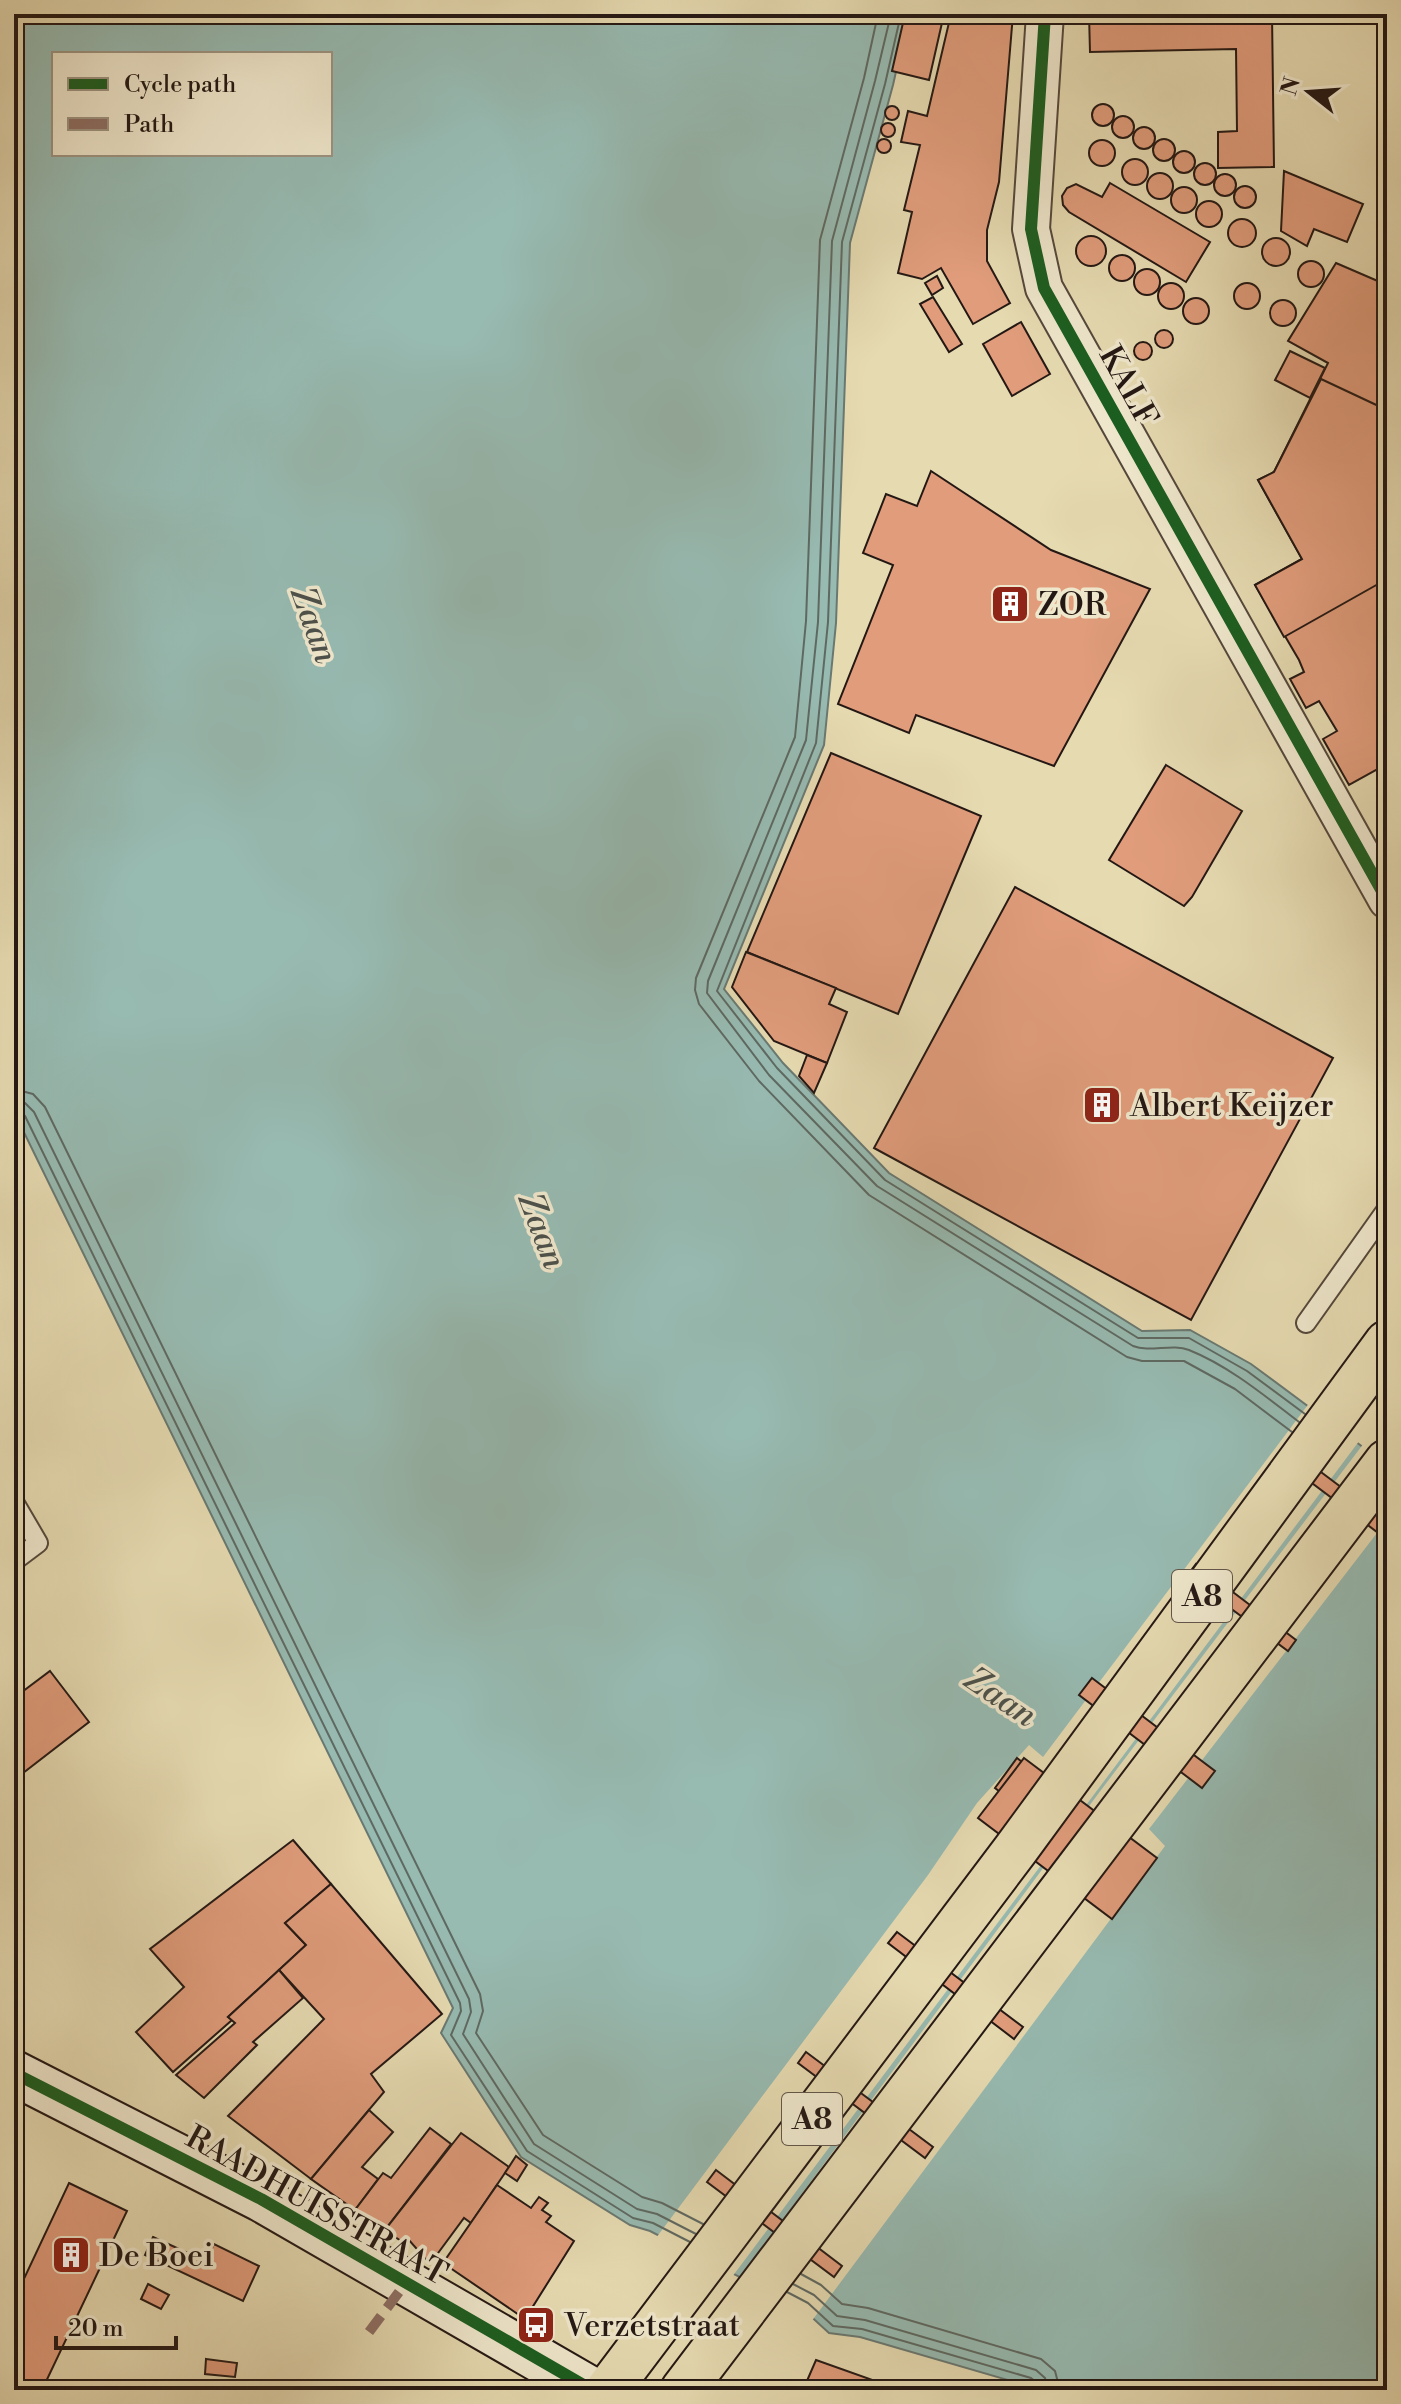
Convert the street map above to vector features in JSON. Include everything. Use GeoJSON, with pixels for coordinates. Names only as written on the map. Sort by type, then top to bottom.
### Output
{"type":"FeatureCollection","features":[{"type":"Feature","properties":{"kind":"highway","name":"A8"},"geometry":{"type":"LineString","coordinates":[[608,2390],[1025,1836],[1387,1343]]}},
{"type":"Feature","properties":{"kind":"highway","name":"A8"},"geometry":{"type":"LineString","coordinates":[[683,2390],[1387,1462]]}},
{"type":"Feature","properties":{"kind":"street","name":"KALF"},"geometry":{"type":"LineString","coordinates":[[1045,14],[1031,229],[1044,288],[1387,900]]}},
{"type":"Feature","properties":{"kind":"street","name":"RAADHUISSTRAAT"},"geometry":{"type":"LineString","coordinates":[[14,2073],[261,2199],[592,2390]]}},
{"type":"Feature","properties":{"kind":"lane"},"geometry":{"type":"LineString","coordinates":[[1306,1323],[1387,1209]]}},
{"type":"Feature","properties":{"kind":"lane"},"geometry":{"type":"LineString","coordinates":[[14,1502],[38,1543],[14,1561]]}},
{"type":"Feature","properties":{"kind":"water","name":"Zaan"},"geometry":{"type":"Polygon","coordinates":[[[14,14],[909,14],[850,243],[836,623],[824,745],[724,989],[783,1063],[889,1173],[1142,1331],[1190,1330],[1251,1364],[1387,1465],[1387,2390],[1042,2390],[860,2337],[829,2333],[804,2310],[650,2231],[630,2225],[521,2157],[441,2033],[453,2008],[14,1112],[14,14]]]}},
{"type":"Feature","properties":{"kind":"pier"},"geometry":{"type":"Polygon","coordinates":[[[1310,1402],[1360,1440],[732,2277],[656,2238],[928,1875],[977,1803],[1029,1745],[1043,1757],[1310,1402]]]}},
{"type":"Feature","properties":{"kind":"pier"},"geometry":{"type":"Polygon","coordinates":[[[1364,1443],[1387,1460],[1387,1520],[1149,1829],[1165,1846],[811,2322],[801,2313],[738,2280],[1098,1794],[1364,1443]]]}},
{"type":"Feature","properties":{"kind":"building"},"geometry":{"type":"Polygon","coordinates":[[[905,14],[944,14],[929,80],[892,71],[905,14]]]}},
{"type":"Feature","properties":{"kind":"building"},"geometry":{"type":"Polygon","coordinates":[[[951,14],[1013,14],[999,182],[987,230],[987,261],[1010,303],[973,324],[941,268],[922,279],[898,273],[912,212],[904,210],[920,145],[901,142],[908,111],[927,116],[951,14]]]}},
{"type":"Feature","properties":{"kind":"building"},"geometry":{"type":"Polygon","coordinates":[[[1089,14],[1272,14],[1274,167],[1218,168],[1218,132],[1237,131],[1236,49],[1090,52],[1089,14]]]}},
{"type":"Feature","properties":{"kind":"building"},"geometry":{"type":"Polygon","coordinates":[[[1103,104],[1111,107],[1114,115],[1111,123],[1103,126],[1095,123],[1092,115],[1095,107],[1103,104]]]}},
{"type":"Feature","properties":{"kind":"building"},"geometry":{"type":"Polygon","coordinates":[[[892,106],[899,113],[892,120],[885,113],[892,106]]]}},
{"type":"Feature","properties":{"kind":"building"},"geometry":{"type":"Polygon","coordinates":[[[1123,116],[1131,119],[1134,127],[1131,135],[1123,138],[1115,135],[1112,127],[1115,119],[1123,116]]]}},
{"type":"Feature","properties":{"kind":"building"},"geometry":{"type":"Polygon","coordinates":[[[888,123],[895,130],[888,137],[881,130],[888,123]]]}},
{"type":"Feature","properties":{"kind":"building"},"geometry":{"type":"Polygon","coordinates":[[[1144,127],[1152,130],[1155,138],[1152,146],[1144,149],[1136,146],[1133,138],[1136,130],[1144,127]]]}},
{"type":"Feature","properties":{"kind":"building"},"geometry":{"type":"Polygon","coordinates":[[[884,139],[891,146],[884,153],[877,146],[884,139]]]}},
{"type":"Feature","properties":{"kind":"building"},"geometry":{"type":"Polygon","coordinates":[[[1164,139],[1172,142],[1175,150],[1172,158],[1164,161],[1156,158],[1153,150],[1156,142],[1164,139]]]}},
{"type":"Feature","properties":{"kind":"building"},"geometry":{"type":"Polygon","coordinates":[[[1102,140],[1111,144],[1115,153],[1111,162],[1102,166],[1093,162],[1089,153],[1093,144],[1102,140]]]}},
{"type":"Feature","properties":{"kind":"building"},"geometry":{"type":"Polygon","coordinates":[[[1184,151],[1195,162],[1184,173],[1173,162],[1184,151]]]}},
{"type":"Feature","properties":{"kind":"building"},"geometry":{"type":"Polygon","coordinates":[[[1135,159],[1144,163],[1148,172],[1144,181],[1135,185],[1126,181],[1122,172],[1126,163],[1135,159]]]}},
{"type":"Feature","properties":{"kind":"building"},"geometry":{"type":"Polygon","coordinates":[[[1205,163],[1213,166],[1216,174],[1213,182],[1205,185],[1197,182],[1194,174],[1197,166],[1205,163]]]}},
{"type":"Feature","properties":{"kind":"building"},"geometry":{"type":"Polygon","coordinates":[[[1284,171],[1363,204],[1347,242],[1314,229],[1307,246],[1281,231],[1284,171]]]}},
{"type":"Feature","properties":{"kind":"building"},"geometry":{"type":"Polygon","coordinates":[[[1160,173],[1169,177],[1173,186],[1169,195],[1160,199],[1151,195],[1147,186],[1151,177],[1160,173]]]}},
{"type":"Feature","properties":{"kind":"building"},"geometry":{"type":"Polygon","coordinates":[[[1225,174],[1233,177],[1236,185],[1233,193],[1225,196],[1217,193],[1214,185],[1217,177],[1225,174]]]}},
{"type":"Feature","properties":{"kind":"building"},"geometry":{"type":"Polygon","coordinates":[[[1110,183],[1210,242],[1186,282],[1069,212],[1063,205],[1062,196],[1067,188],[1076,184],[1102,197],[1110,183]]]}},
{"type":"Feature","properties":{"kind":"building"},"geometry":{"type":"Polygon","coordinates":[[[1245,186],[1253,189],[1256,197],[1253,205],[1245,208],[1237,205],[1234,197],[1237,189],[1245,186]]]}},
{"type":"Feature","properties":{"kind":"building"},"geometry":{"type":"Polygon","coordinates":[[[1184,187],[1193,191],[1197,200],[1193,209],[1184,213],[1175,209],[1171,200],[1175,191],[1184,187]]]}},
{"type":"Feature","properties":{"kind":"building"},"geometry":{"type":"Polygon","coordinates":[[[1209,201],[1218,205],[1222,214],[1218,223],[1209,227],[1200,223],[1196,214],[1200,205],[1209,201]]]}},
{"type":"Feature","properties":{"kind":"building"},"geometry":{"type":"Polygon","coordinates":[[[1242,219],[1252,223],[1256,233],[1252,243],[1242,247],[1232,243],[1228,233],[1232,223],[1242,219]]]}},
{"type":"Feature","properties":{"kind":"building"},"geometry":{"type":"Polygon","coordinates":[[[1091,236],[1097,237],[1105,245],[1105,257],[1097,265],[1091,266],[1085,265],[1077,257],[1076,251],[1077,245],[1085,237],[1091,236]]]}},
{"type":"Feature","properties":{"kind":"building"},"geometry":{"type":"Polygon","coordinates":[[[1276,238],[1286,242],[1290,252],[1286,262],[1276,266],[1266,262],[1262,252],[1266,242],[1276,238]]]}},
{"type":"Feature","properties":{"kind":"building"},"geometry":{"type":"Polygon","coordinates":[[[1122,255],[1131,259],[1135,268],[1131,277],[1122,281],[1113,277],[1109,268],[1113,259],[1122,255]]]}},
{"type":"Feature","properties":{"kind":"building"},"geometry":{"type":"Polygon","coordinates":[[[1311,261],[1320,265],[1324,274],[1320,283],[1311,287],[1302,283],[1298,274],[1302,265],[1311,261]]]}},
{"type":"Feature","properties":{"kind":"building"},"geometry":{"type":"Polygon","coordinates":[[[1336,263],[1387,285],[1387,764],[1349,785],[1323,739],[1337,731],[1319,701],[1306,708],[1290,679],[1304,672],[1255,585],[1302,559],[1258,480],[1274,472],[1328,363],[1288,341],[1336,263]]]}},
{"type":"Feature","properties":{"kind":"building"},"geometry":{"type":"Polygon","coordinates":[[[1147,269],[1156,273],[1160,282],[1156,291],[1147,295],[1138,291],[1134,282],[1138,273],[1147,269]]]}},
{"type":"Feature","properties":{"kind":"building"},"geometry":{"type":"Polygon","coordinates":[[[937,276],[943,288],[932,295],[925,283],[937,276]]]}},
{"type":"Feature","properties":{"kind":"building"},"geometry":{"type":"Polygon","coordinates":[[[1171,283],[1180,287],[1184,296],[1180,305],[1171,309],[1162,305],[1158,296],[1162,287],[1171,283]]]}},
{"type":"Feature","properties":{"kind":"building"},"geometry":{"type":"Polygon","coordinates":[[[1247,283],[1256,287],[1260,296],[1256,305],[1247,309],[1238,305],[1234,296],[1238,287],[1247,283]]]}},
{"type":"Feature","properties":{"kind":"building"},"geometry":{"type":"Polygon","coordinates":[[[933,297],[962,344],[949,352],[920,304],[933,297]]]}},
{"type":"Feature","properties":{"kind":"building"},"geometry":{"type":"Polygon","coordinates":[[[1196,298],[1205,302],[1209,311],[1205,320],[1196,324],[1187,320],[1183,311],[1187,302],[1196,298]]]}},
{"type":"Feature","properties":{"kind":"building"},"geometry":{"type":"Polygon","coordinates":[[[1283,300],[1292,304],[1296,313],[1292,322],[1283,326],[1274,322],[1270,313],[1274,304],[1283,300]]]}},
{"type":"Feature","properties":{"kind":"building"},"geometry":{"type":"Polygon","coordinates":[[[1021,322],[1050,374],[1012,396],[983,344],[1021,322]]]}},
{"type":"Feature","properties":{"kind":"building"},"geometry":{"type":"Polygon","coordinates":[[[1164,330],[1173,339],[1164,348],[1155,339],[1164,330]]]}},
{"type":"Feature","properties":{"kind":"building"},"geometry":{"type":"Polygon","coordinates":[[[1143,342],[1152,351],[1143,360],[1134,351],[1143,342]]]}},
{"type":"Feature","properties":{"kind":"building"},"geometry":{"type":"Polygon","coordinates":[[[1290,351],[1325,368],[1310,398],[1275,380],[1290,351]]]}},
{"type":"Feature","properties":{"kind":"building"},"geometry":{"type":"Polygon","coordinates":[[[1321,379],[1387,410],[1387,579],[1284,637],[1255,585],[1302,559],[1258,480],[1274,472],[1321,379]]]}},
{"type":"Feature","properties":{"kind":"building","name":"ZOR"},"geometry":{"type":"Polygon","coordinates":[[[931,471],[1051,550],[1150,589],[1054,766],[916,715],[909,733],[838,704],[893,565],[863,553],[886,494],[917,506],[931,471]]]}},
{"type":"Feature","properties":{"kind":"building"},"geometry":{"type":"Polygon","coordinates":[[[831,753],[981,816],[898,1014],[747,952],[831,753]]]}},
{"type":"Feature","properties":{"kind":"building"},"geometry":{"type":"Polygon","coordinates":[[[1166,765],[1242,811],[1184,906],[1109,860],[1166,765]]]}},
{"type":"Feature","properties":{"kind":"building","name":"Albert Keijzer"},"geometry":{"type":"Polygon","coordinates":[[[1015,887],[1333,1058],[1191,1320],[874,1148],[1015,887]]]}},
{"type":"Feature","properties":{"kind":"building"},"geometry":{"type":"Polygon","coordinates":[[[746,952],[836,988],[829,1004],[847,1012],[827,1063],[774,1041],[732,987],[746,952]]]}},
{"type":"Feature","properties":{"kind":"building"},"geometry":{"type":"Polygon","coordinates":[[[807,1055],[827,1063],[814,1093],[799,1076],[807,1055]]]}},
{"type":"Feature","properties":{"kind":"building"},"geometry":{"type":"Polygon","coordinates":[[[1285,1445],[1386,1521],[1377,1532],[1276,1456],[1285,1445]]]}},
{"type":"Feature","properties":{"kind":"building"},"geometry":{"type":"Polygon","coordinates":[[[1196,1564],[1296,1640],[1288,1651],[1187,1576],[1196,1564]]]}},
{"type":"Feature","properties":{"kind":"building"},"geometry":{"type":"Polygon","coordinates":[[[50,1671],[89,1722],[14,1780],[14,1698],[50,1671]]]}},
{"type":"Feature","properties":{"kind":"building"},"geometry":{"type":"Polygon","coordinates":[[[1092,1678],[1215,1771],[1202,1788],[1079,1695],[1092,1678]]]}},
{"type":"Feature","properties":{"kind":"building"},"geometry":{"type":"Polygon","coordinates":[[[1017,1758],[1031,1769],[1008,1798],[995,1788],[1017,1758]]]}},
{"type":"Feature","properties":{"kind":"building"},"geometry":{"type":"Polygon","coordinates":[[[1024,1758],[1157,1858],[1112,1919],[978,1818],[1024,1758]]]}},
{"type":"Feature","properties":{"kind":"building"},"geometry":{"type":"Polygon","coordinates":[[[293,1840],[331,1884],[285,1923],[306,1945],[228,2017],[232,2020],[173,2072],[136,2032],[184,1987],[150,1949],[293,1840]]]}},
{"type":"Feature","properties":{"kind":"building"},"geometry":{"type":"Polygon","coordinates":[[[331,1884],[442,2014],[371,2074],[384,2092],[311,2179],[228,2116],[324,2019],[279,1970],[306,1945],[285,1923],[331,1884]]]}},
{"type":"Feature","properties":{"kind":"building"},"geometry":{"type":"Polygon","coordinates":[[[897,1932],[1023,2027],[1014,2039],[888,1943],[897,1932]]]}},
{"type":"Feature","properties":{"kind":"building"},"geometry":{"type":"Polygon","coordinates":[[[279,1970],[303,1998],[253,2042],[257,2045],[204,2098],[176,2075],[235,2023],[228,2017],[279,1970]]]}},
{"type":"Feature","properties":{"kind":"building"},"geometry":{"type":"Polygon","coordinates":[[[806,2052],[933,2147],[925,2158],[798,2063],[806,2052]]]}},
{"type":"Feature","properties":{"kind":"building"},"geometry":{"type":"Polygon","coordinates":[[[369,2110],[393,2132],[362,2167],[378,2179],[355,2210],[311,2179],[369,2110]]]}},
{"type":"Feature","properties":{"kind":"building"},"geometry":{"type":"Polygon","coordinates":[[[430,2128],[451,2144],[384,2231],[355,2210],[383,2173],[391,2178],[430,2128]]]}},
{"type":"Feature","properties":{"kind":"building"},"geometry":{"type":"Polygon","coordinates":[[[461,2133],[509,2167],[471,2223],[464,2218],[430,2264],[409,2240],[401,2241],[385,2230],[461,2133]]]}},
{"type":"Feature","properties":{"kind":"building"},"geometry":{"type":"Polygon","coordinates":[[[516,2156],[527,2165],[517,2181],[505,2173],[516,2156]]]}},
{"type":"Feature","properties":{"kind":"building"},"geometry":{"type":"Polygon","coordinates":[[[716,2170],[842,2266],[834,2277],[707,2182],[716,2170]]]}},
{"type":"Feature","properties":{"kind":"building","name":"De Boei"},"geometry":{"type":"Polygon","coordinates":[[[69,2183],[127,2211],[42,2390],[14,2390],[14,2300],[69,2183]]]}},
{"type":"Feature","properties":{"kind":"building"},"geometry":{"type":"Polygon","coordinates":[[[497,2185],[531,2208],[539,2197],[548,2203],[542,2210],[551,2216],[546,2222],[574,2241],[525,2319],[443,2263],[497,2185]]]}},
{"type":"Feature","properties":{"kind":"building"},"geometry":{"type":"Polygon","coordinates":[[[153,2237],[205,2261],[214,2244],[259,2266],[243,2301],[145,2255],[153,2237]]]}},
{"type":"Feature","properties":{"kind":"building"},"geometry":{"type":"Polygon","coordinates":[[[148,2284],[169,2295],[161,2309],[141,2299],[148,2284]]]}},
{"type":"Feature","properties":{"kind":"building"},"geometry":{"type":"Polygon","coordinates":[[[206,2359],[237,2363],[235,2377],[205,2374],[206,2359]]]}},
{"type":"Feature","properties":{"kind":"building"},"geometry":{"type":"Polygon","coordinates":[[[816,2360],[881,2383],[878,2390],[803,2390],[816,2360]]]}},
{"type":"Feature","properties":{"kind":"marked path"},"geometry":{"type":"LineString","coordinates":[[369,2332],[405,2284]]}},
{"type":"Feature","properties":{"kind":"cycle path"},"geometry":{"type":"LineString","coordinates":[[1045,14],[1031,229],[1044,288],[1387,900]]}},
{"type":"Feature","properties":{"kind":"cycle path"},"geometry":{"type":"LineString","coordinates":[[14,2073],[261,2199],[592,2390]]}},
{"type":"Feature","properties":{"kind":"place","name":"ZOR"},"geometry":{"type":"Point","coordinates":[1010,604]}},
{"type":"Feature","properties":{"kind":"place","name":"Albert Keijzer"},"geometry":{"type":"Point","coordinates":[1102,1105]}},
{"type":"Feature","properties":{"kind":"place","name":"De Boei"},"geometry":{"type":"Point","coordinates":[71,2255]}},
{"type":"Feature","properties":{"kind":"place","name":"Verzetstraat"},"geometry":{"type":"Point","coordinates":[536,2325]}}]}
